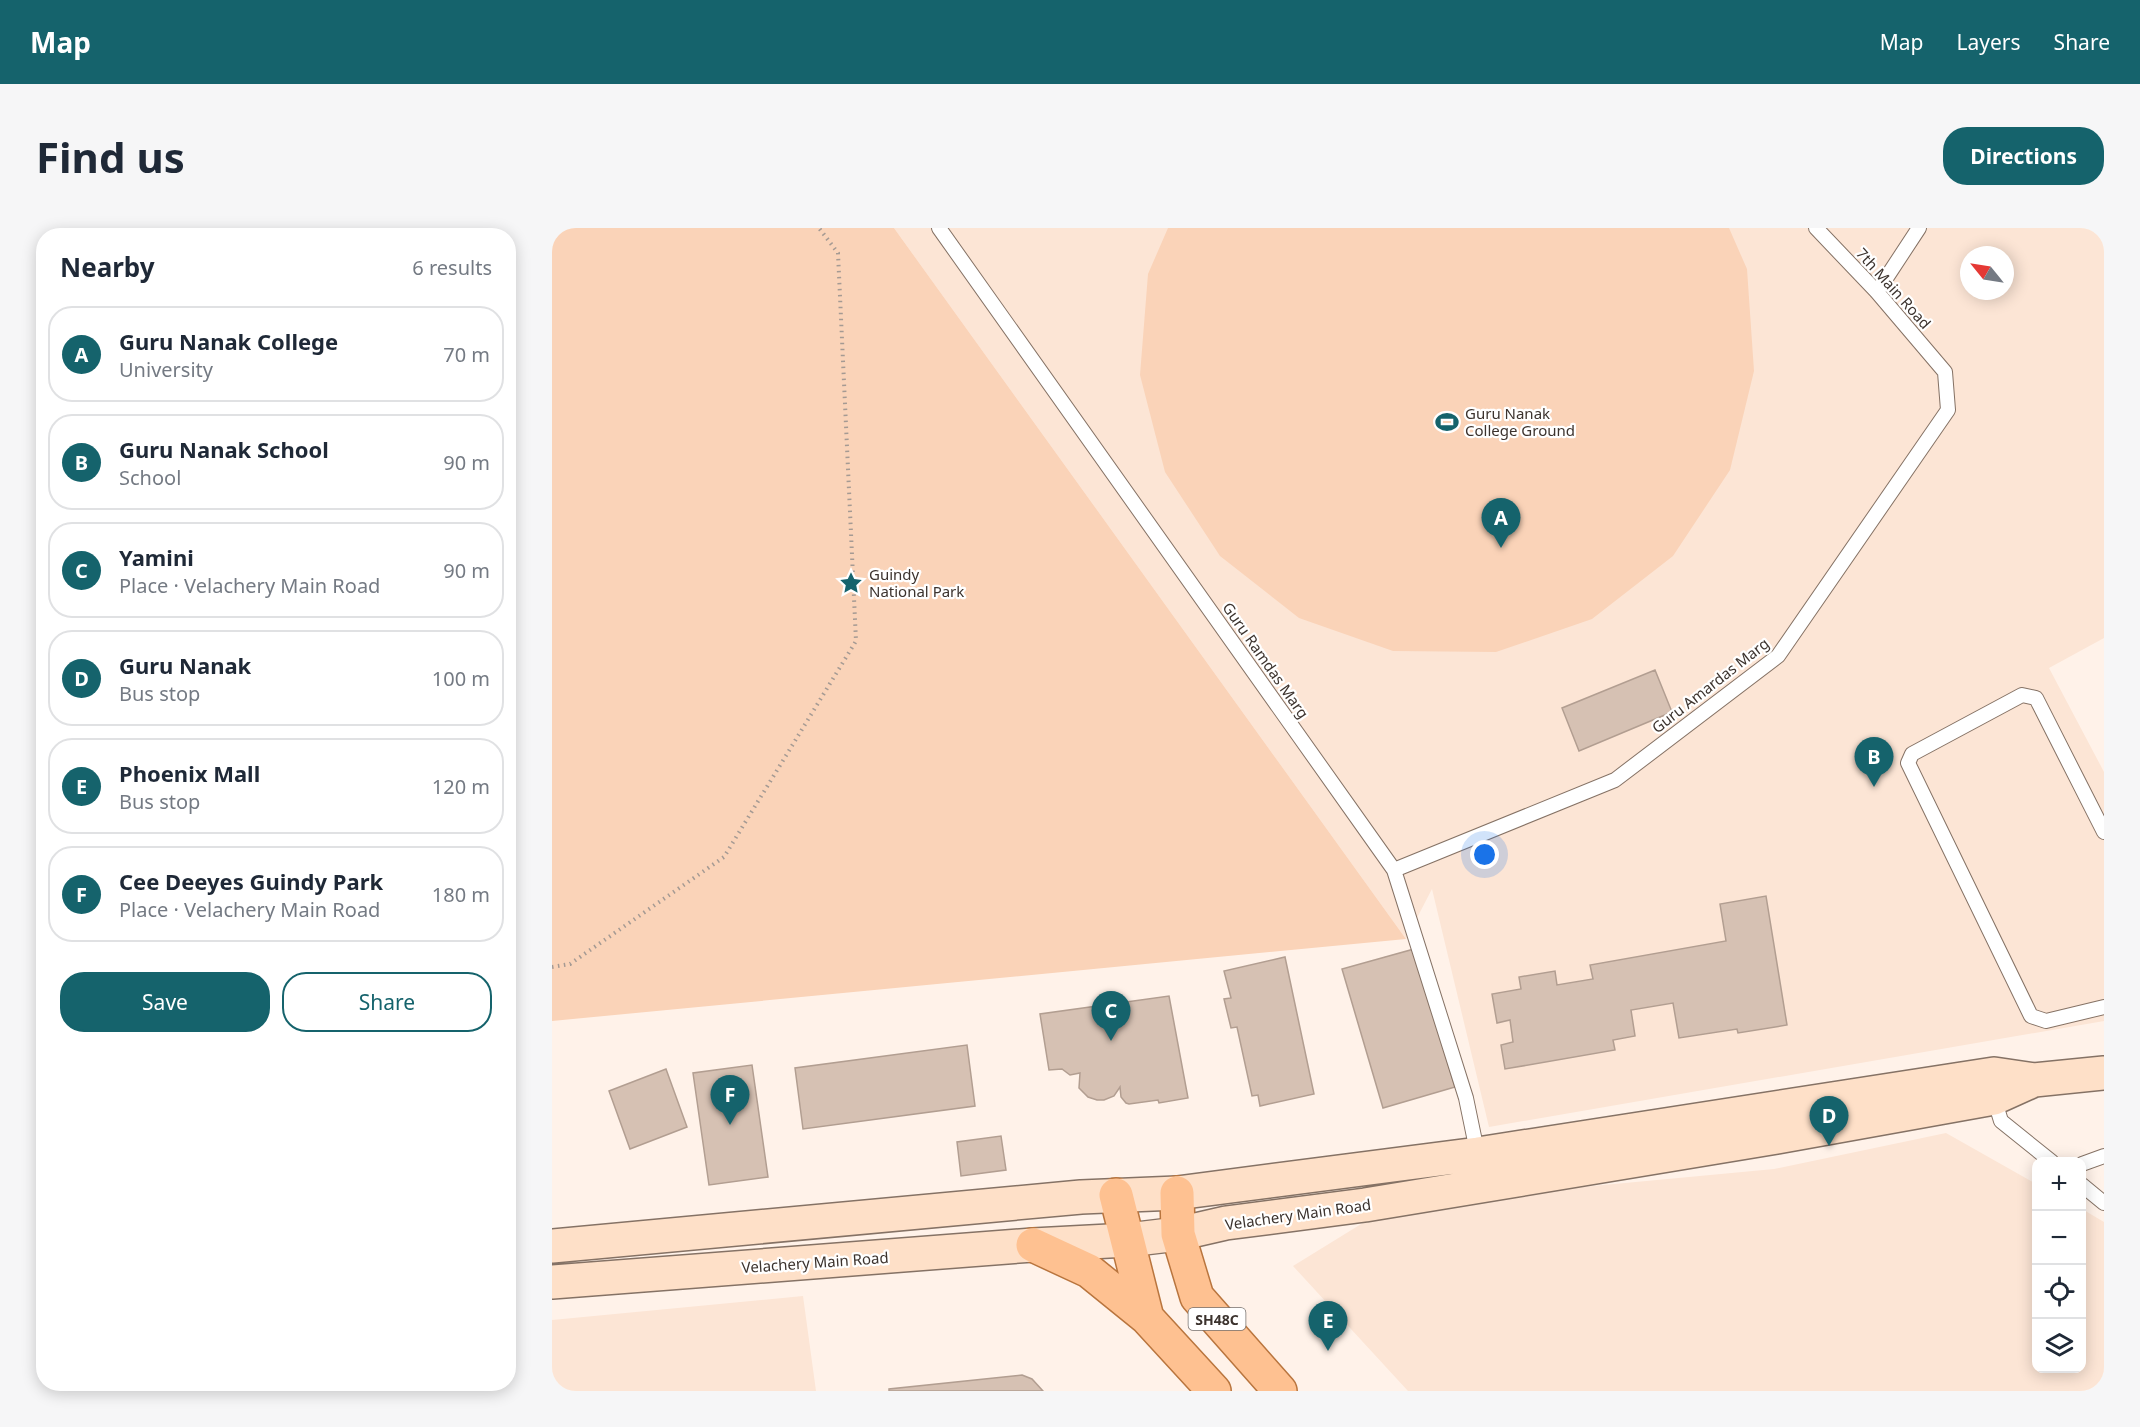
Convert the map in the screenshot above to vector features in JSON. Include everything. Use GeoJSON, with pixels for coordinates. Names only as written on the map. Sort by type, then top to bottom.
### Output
{"type":"FeatureCollection","features":[{"type":"Feature","properties":{"kind":"main road","name":"Velachery Main Road"},"geometry":{"type":"LineString","coordinates":[[552,1282],[1033,1245],[1128,1240],[1178,1234],[1226,1223],[1365,1205],[1479,1169],[1994,1074],[2034,1080],[2104,1073]]}},
{"type":"Feature","properties":{"kind":"main road","name":"Velachery Main Road"},"geometry":{"type":"LineString","coordinates":[[552,1246],[1116,1195],[1177,1193],[1479,1169],[1777,1137],[1994,1098],[2034,1080]]}},
{"type":"Feature","properties":{"kind":"main road","name":"SH48C"},"geometry":{"type":"LineString","coordinates":[[1177,1193],[1178,1234],[1197,1297],[1280,1391]]}},
{"type":"Feature","properties":{"kind":"main road"},"geometry":{"type":"LineString","coordinates":[[1116,1195],[1147,1318]]}},
{"type":"Feature","properties":{"kind":"main road"},"geometry":{"type":"LineString","coordinates":[[1033,1245],[1089,1271],[1147,1318],[1214,1391]]}},
{"type":"Feature","properties":{"kind":"lane","name":"Guru Ramdas Marg"},"geometry":{"type":"LineString","coordinates":[[939,228],[1394,870],[1466,1098],[1479,1169]]}},
{"type":"Feature","properties":{"kind":"lane","name":"7th Main Road"},"geometry":{"type":"LineString","coordinates":[[1816,228],[1877,292],[1945,372]]}},
{"type":"Feature","properties":{"kind":"lane"},"geometry":{"type":"LineString","coordinates":[[1877,292],[1919,228]]}},
{"type":"Feature","properties":{"kind":"lane","name":"Guru Amardas Marg"},"geometry":{"type":"LineString","coordinates":[[1394,870],[1615,780],[1778,656],[1948,411],[1945,372]]}},
{"type":"Feature","properties":{"kind":"lane"},"geometry":{"type":"LineString","coordinates":[[2104,832],[2036,698],[2022,695],[1912,754],[1908,764],[2031,1016],[2046,1021],[2104,1007]]}},
{"type":"Feature","properties":{"kind":"lane"},"geometry":{"type":"LineString","coordinates":[[1994,1098],[2001,1121],[2047,1157]]}},
{"type":"Feature","properties":{"kind":"lane"},"geometry":{"type":"LineString","coordinates":[[2086,1163],[2104,1156]]}},
{"type":"Feature","properties":{"kind":"lane"},"geometry":{"type":"LineString","coordinates":[[2086,1188],[2104,1203]]}},
{"type":"Feature","properties":{"kind":"path"},"geometry":{"type":"LineString","coordinates":[[552,967],[570,964],[724,857],[856,641],[838,253],[819,228]]}},
{"type":"Feature","properties":{"kind":"shaded area","name":"Guindy National Park"},"geometry":{"type":"Polygon","coordinates":[[[552,228],[894,228],[1406,939],[552,1021],[552,228]]]}},
{"type":"Feature","properties":{"kind":"shaded area"},"geometry":{"type":"Polygon","coordinates":[[[894,228],[2104,228],[2104,638],[2049,668],[2104,772],[2104,1021],[1489,1127],[1432,889],[1406,939],[894,228]]]}},
{"type":"Feature","properties":{"kind":"shaded area","name":"Guru Nanak College Ground"},"geometry":{"type":"Polygon","coordinates":[[[1168,228],[1729,228],[1747,269],[1754,371],[1730,470],[1673,556],[1592,619],[1496,652],[1393,651],[1299,618],[1220,556],[1165,472],[1140,375],[1148,274],[1168,228]]]}},
{"type":"Feature","properties":{"kind":"shaded area"},"geometry":{"type":"Polygon","coordinates":[[[1946,1133],[2032,1182],[2032,1373],[2086,1373],[2086,1211],[2104,1222],[2104,1391],[1408,1391],[1293,1266],[1392,1205],[1774,1169],[1946,1133]]]}},
{"type":"Feature","properties":{"kind":"shaded area"},"geometry":{"type":"Polygon","coordinates":[[[803,1296],[816,1391],[552,1391],[552,1320],[803,1296]]]}},
{"type":"Feature","properties":{"kind":"building"},"geometry":{"type":"Polygon","coordinates":[[[1655,670],[1672,712],[1579,751],[1562,708],[1655,670]]]}},
{"type":"Feature","properties":{"kind":"building"},"geometry":{"type":"Polygon","coordinates":[[[1766,896],[1787,1025],[1738,1033],[1737,1029],[1679,1038],[1673,1003],[1631,1010],[1635,1036],[1613,1040],[1615,1050],[1505,1069],[1501,1045],[1513,1042],[1510,1020],[1497,1023],[1492,994],[1521,989],[1519,977],[1555,971],[1557,985],[1593,979],[1590,965],[1726,941],[1720,904],[1766,896]]]}},
{"type":"Feature","properties":{"kind":"building"},"geometry":{"type":"Polygon","coordinates":[[[1414,949],[1455,1087],[1383,1108],[1342,969],[1414,949]]]}},
{"type":"Feature","properties":{"kind":"building"},"geometry":{"type":"Polygon","coordinates":[[[1285,957],[1314,1094],[1260,1106],[1258,1095],[1252,1096],[1237,1027],[1231,1028],[1224,999],[1231,998],[1224,971],[1285,957]]]}},
{"type":"Feature","properties":{"kind":"building"},"geometry":{"type":"Polygon","coordinates":[[[1169,996],[1188,1098],[1159,1103],[1158,1100],[1129,1104],[1121,1097],[1120,1087],[1114,1096],[1097,1100],[1088,1097],[1079,1088],[1080,1073],[1070,1075],[1062,1069],[1049,1070],[1040,1014],[1169,996]]]}},
{"type":"Feature","properties":{"kind":"building"},"geometry":{"type":"Polygon","coordinates":[[[967,1045],[975,1106],[803,1129],[795,1068],[967,1045]]]}},
{"type":"Feature","properties":{"kind":"building"},"geometry":{"type":"Polygon","coordinates":[[[752,1065],[768,1177],[709,1185],[693,1073],[752,1065]]]}},
{"type":"Feature","properties":{"kind":"building"},"geometry":{"type":"Polygon","coordinates":[[[666,1069],[687,1127],[630,1149],[609,1091],[666,1069]]]}},
{"type":"Feature","properties":{"kind":"building"},"geometry":{"type":"Polygon","coordinates":[[[1001,1136],[1006,1170],[961,1176],[957,1142],[1001,1136]]]}},
{"type":"Feature","properties":{"kind":"building"},"geometry":{"type":"Polygon","coordinates":[[[1022,1375],[1032,1379],[1043,1391],[889,1391],[889,1389],[1022,1375]]]}},
{"type":"Feature","properties":{"kind":"place","name":"Guru Nanak College Ground"},"geometry":{"type":"Point","coordinates":[1447,422]}},
{"type":"Feature","properties":{"kind":"place","name":"Guru Nanak College"},"geometry":{"type":"Point","coordinates":[1501,548]}},
{"type":"Feature","properties":{"kind":"place","name":"Guindy National Park"},"geometry":{"type":"Point","coordinates":[851,583]}},
{"type":"Feature","properties":{"kind":"place","name":"Guru Nanak School"},"geometry":{"type":"Point","coordinates":[1874,787]}},
{"type":"Feature","properties":{"kind":"place","name":"Yamini"},"geometry":{"type":"Point","coordinates":[1111,1041]}},
{"type":"Feature","properties":{"kind":"place","name":"Cee Deeyes Guindy Park"},"geometry":{"type":"Point","coordinates":[730,1125]}},
{"type":"Feature","properties":{"kind":"place","name":"Guru Nanak"},"geometry":{"type":"Point","coordinates":[1829,1146]}},
{"type":"Feature","properties":{"kind":"place","name":"Phoenix Mall"},"geometry":{"type":"Point","coordinates":[1328,1351]}}]}
